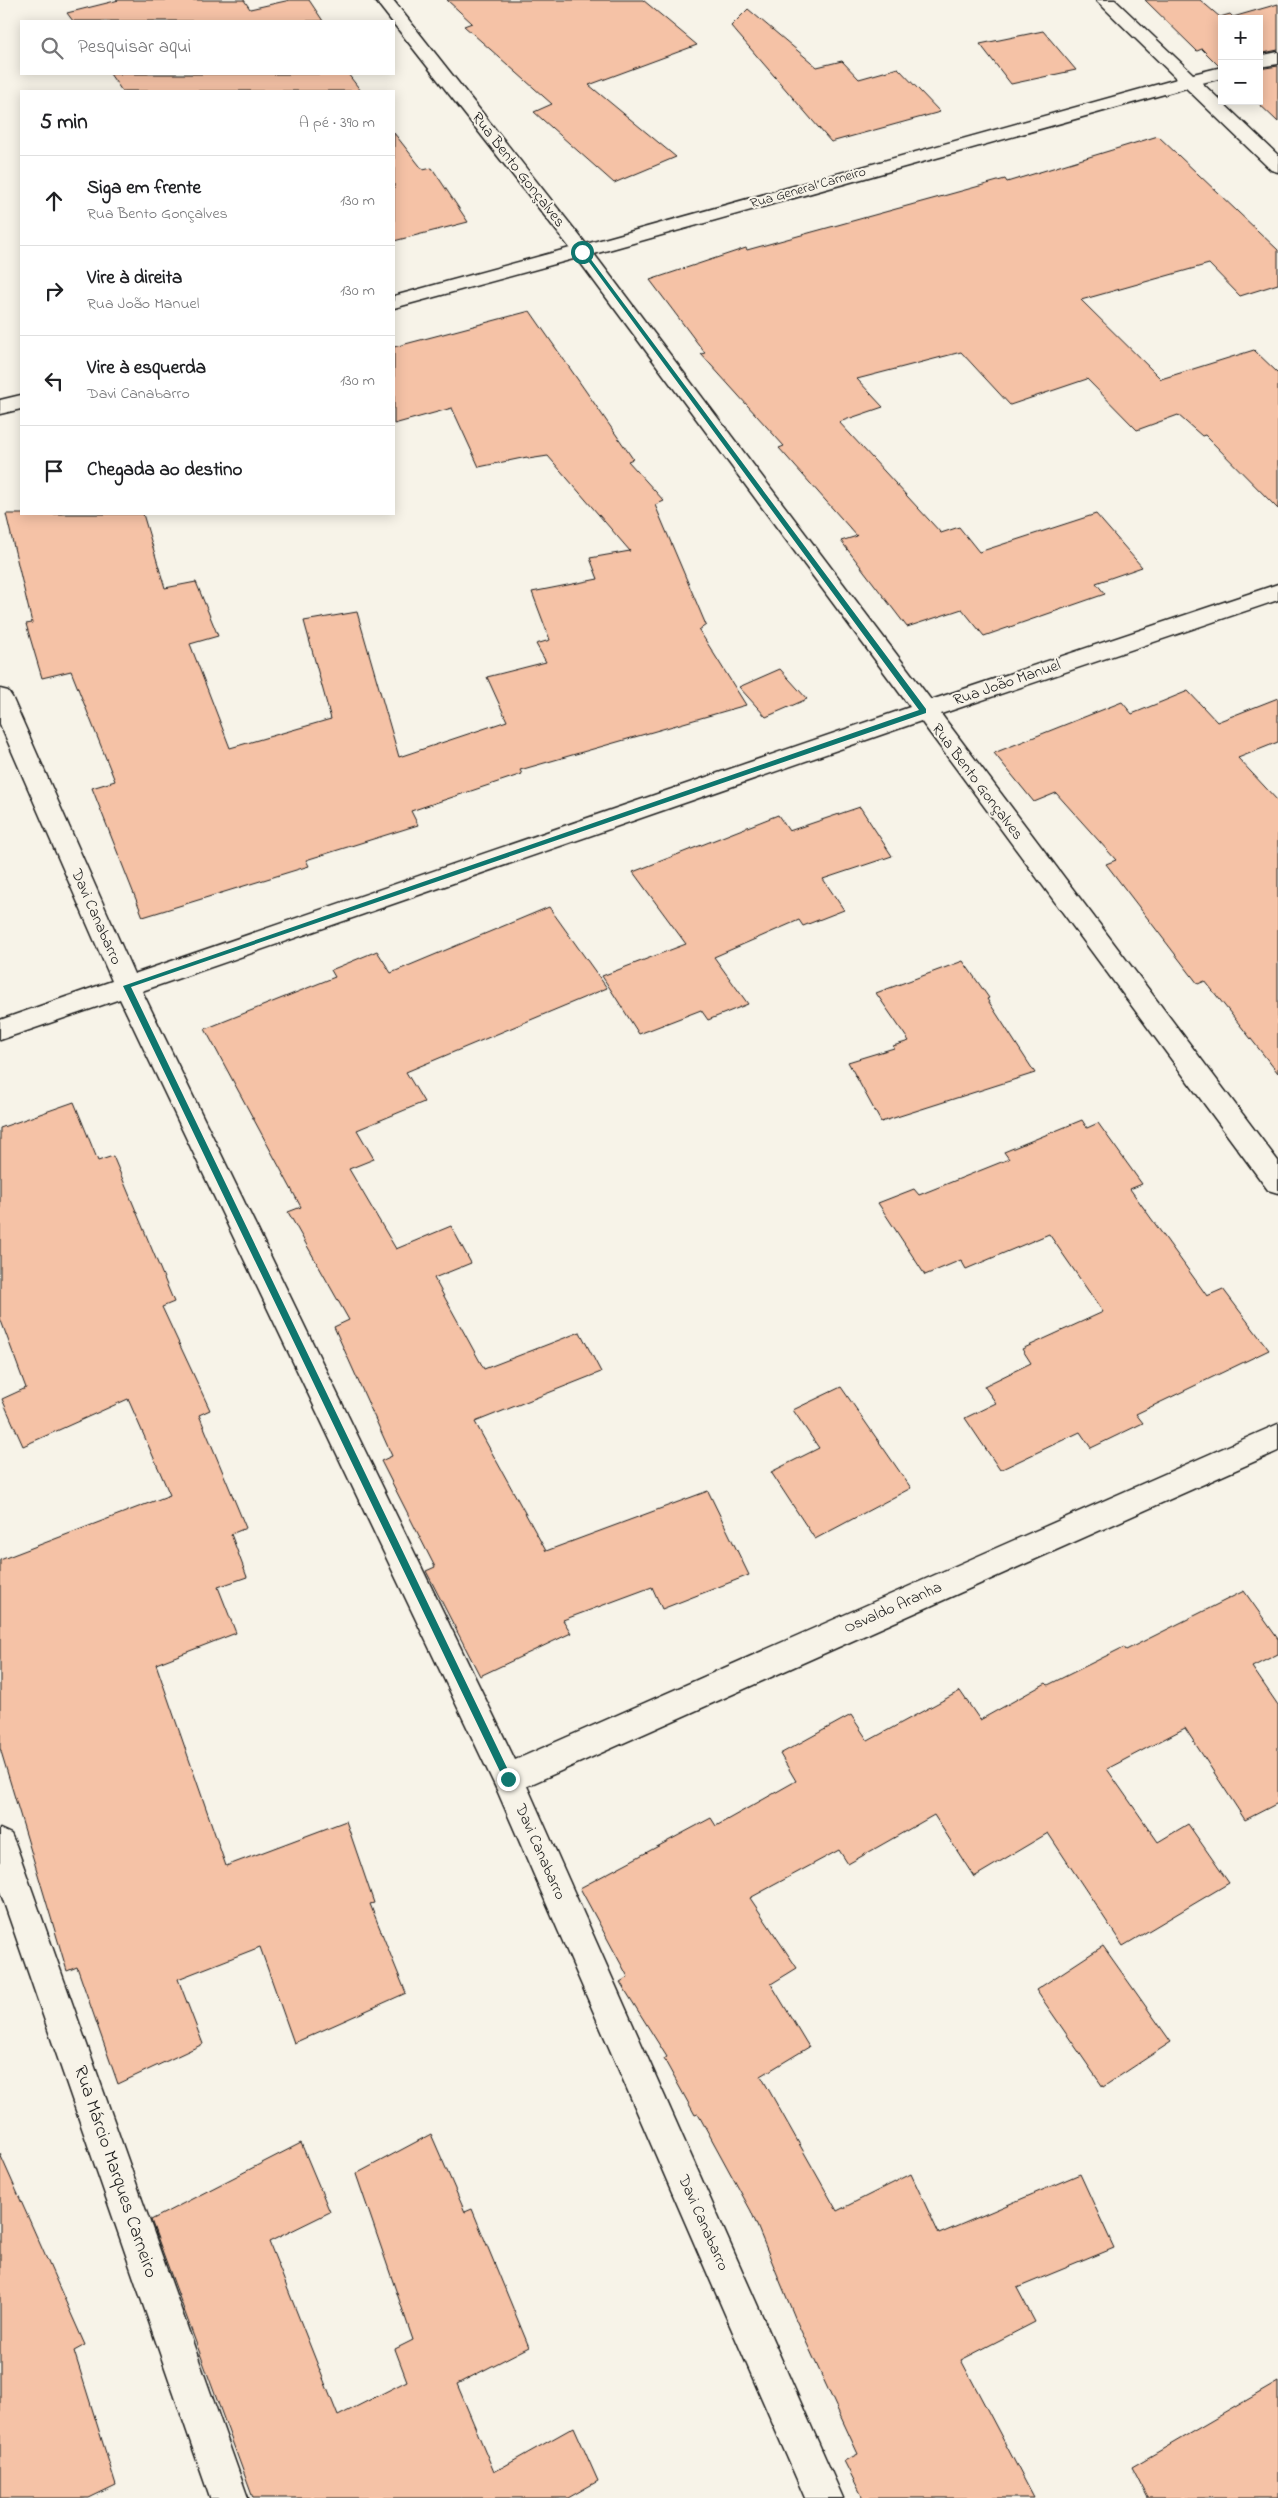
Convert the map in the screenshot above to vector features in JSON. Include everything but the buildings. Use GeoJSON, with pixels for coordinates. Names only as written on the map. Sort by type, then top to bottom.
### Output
{"type":"FeatureCollection","features":[{"type":"Feature","properties":{"kind":"street","name":"Rua Bento Gonçalves"},"geometry":{"type":"LineString","coordinates":[[384,0],[582,252],[1278,1182]]}},
{"type":"Feature","properties":{"kind":"street"},"geometry":{"type":"LineString","coordinates":[[1106,0],[1278,166]]}},
{"type":"Feature","properties":{"kind":"street"},"geometry":{"type":"LineString","coordinates":[[1263,61],[1278,58]]}},
{"type":"Feature","properties":{"kind":"street","name":"Rua General Carneiro"},"geometry":{"type":"LineString","coordinates":[[395,302],[582,252],[1218,73]]}},
{"type":"Feature","properties":{"kind":"street"},"geometry":{"type":"LineString","coordinates":[[0,407],[20,402]]}},
{"type":"Feature","properties":{"kind":"street","name":"Rua João Manuel"},"geometry":{"type":"LineString","coordinates":[[0,1030],[924,711],[1278,592]]}},
{"type":"Feature","properties":{"kind":"street","name":"Davi Canabarro"},"geometry":{"type":"LineString","coordinates":[[0,697],[126,986],[508,1779],[824,2498]]}},
{"type":"Feature","properties":{"kind":"street","name":"Osvaldo Aranha"},"geometry":{"type":"LineString","coordinates":[[508,1779],[1278,1437]]}},
{"type":"Feature","properties":{"kind":"street","name":"Rua Márcio Marques Carneiro"},"geometry":{"type":"LineString","coordinates":[[0,1845],[229,2498]]}},
{"type":"Feature","properties":{"kind":"route"},"geometry":{"type":"LineString","coordinates":[[508,1779],[126,986],[924,711],[582,252]]}}]}
